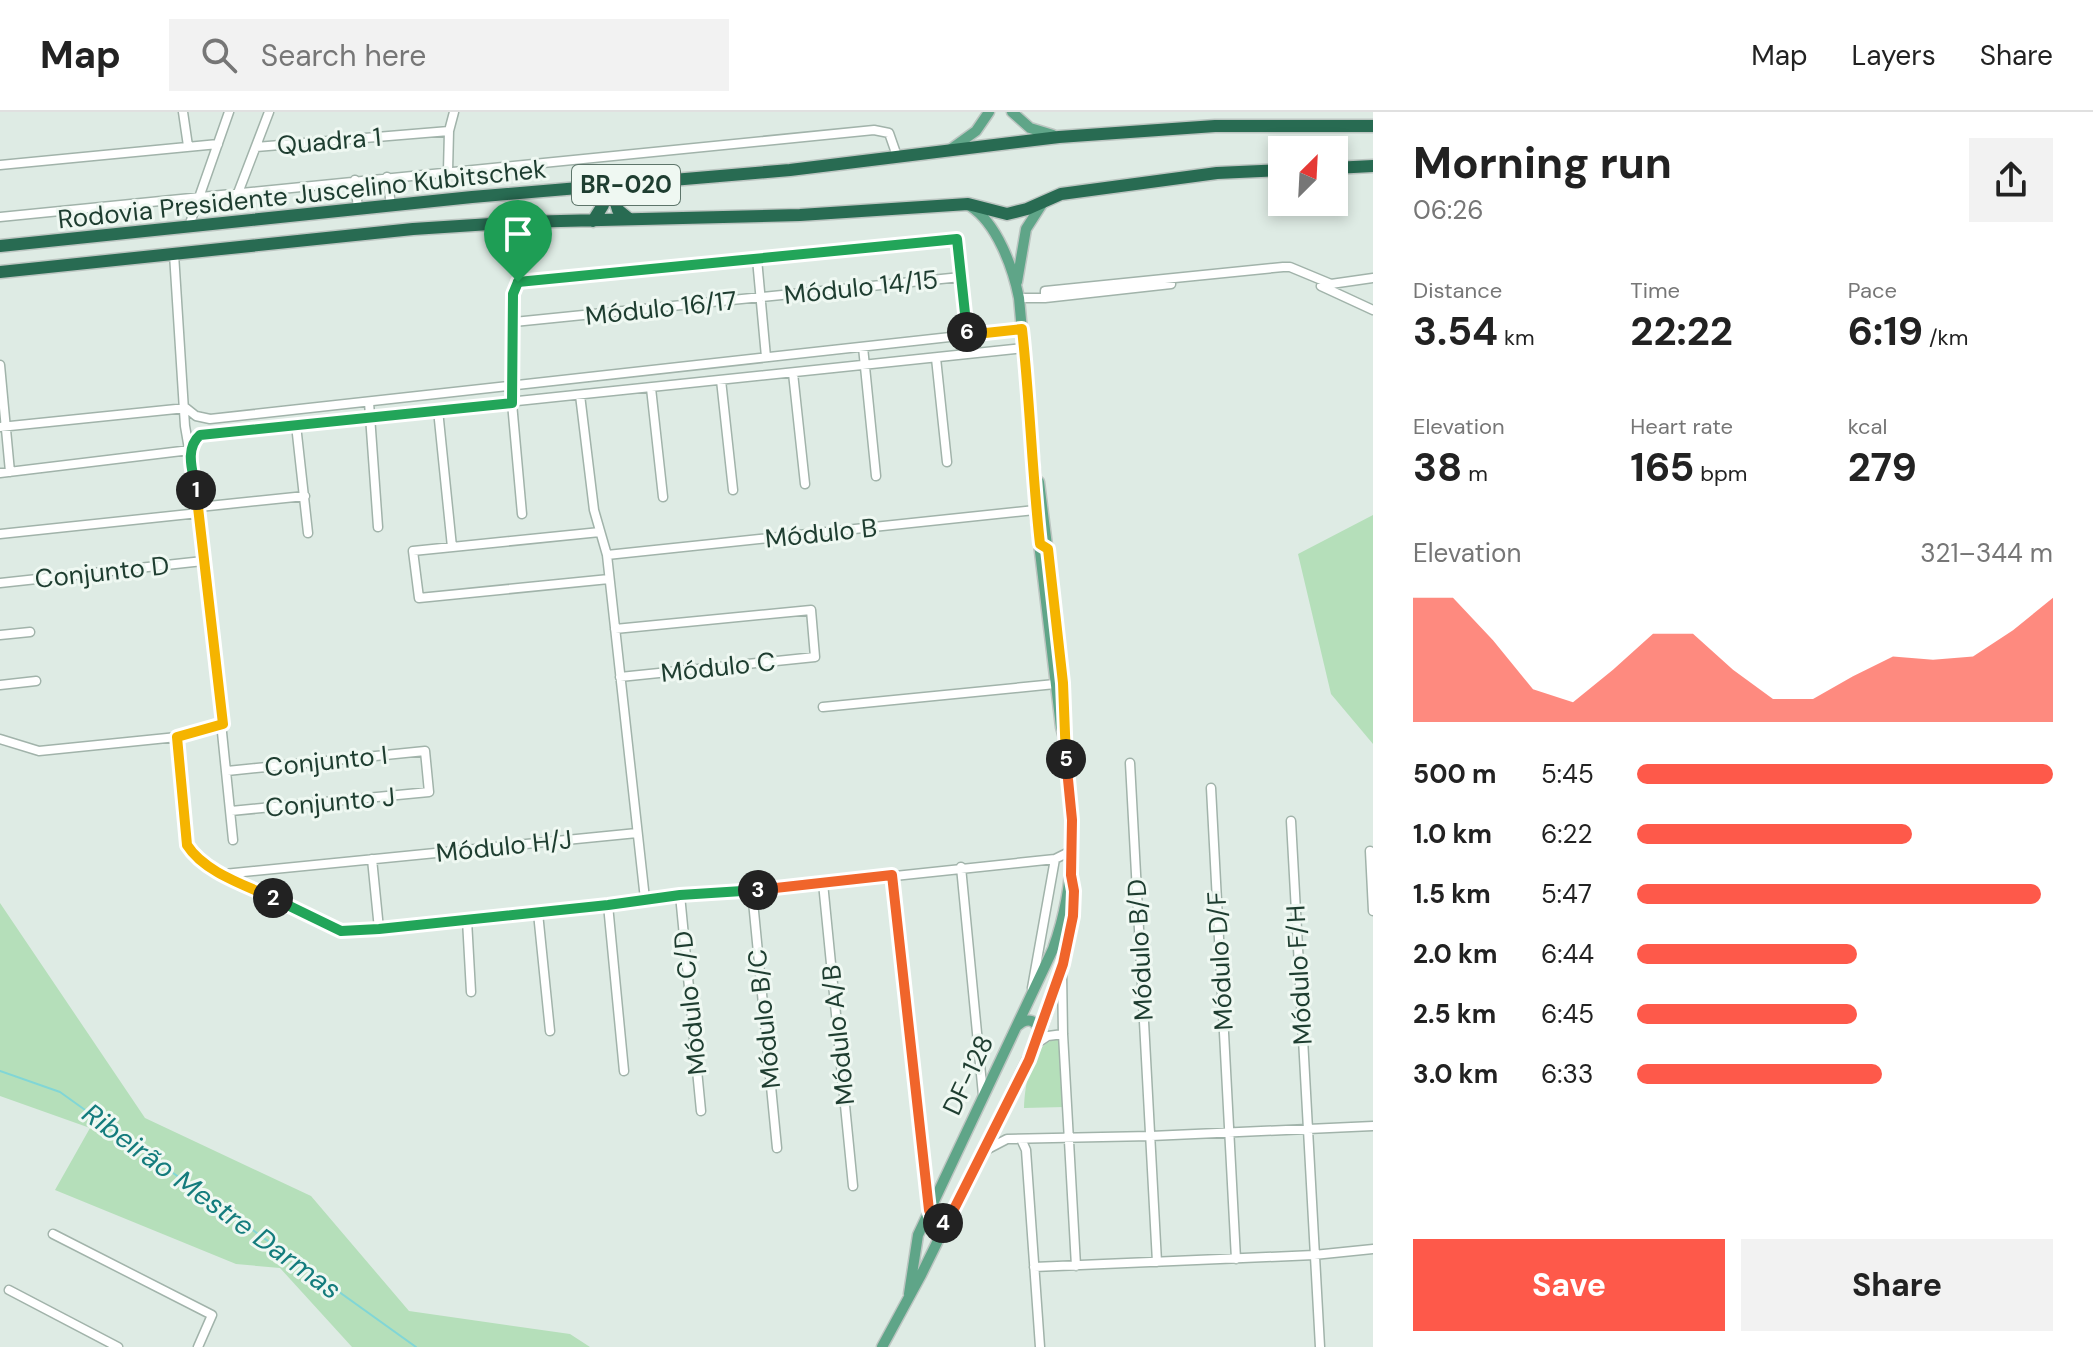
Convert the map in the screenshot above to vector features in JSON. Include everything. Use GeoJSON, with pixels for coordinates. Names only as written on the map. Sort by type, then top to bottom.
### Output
{"type":"FeatureCollection","features":[{"type":"Feature","properties":{"kind":"highway","name":"Rodovia Presidente Juscelino Kubitschek"},"geometry":{"type":"LineString","coordinates":[[0,246],[391,205],[790,170],[1059,137],[1215,126],[1373,126]]}},
{"type":"Feature","properties":{"kind":"highway"},"geometry":{"type":"LineString","coordinates":[[1348,167],[1373,166]]}},
{"type":"Feature","properties":{"kind":"highway","name":"Rodovia Presidente Juscelino Kubitschek"},"geometry":{"type":"LineString","coordinates":[[0,272],[413,229],[520,222],[800,215],[968,204],[1007,214],[1061,194],[1217,173],[1268,171]]}},
{"type":"Feature","properties":{"kind":"highway"},"geometry":{"type":"LineString","coordinates":[[627,185],[615,200],[621,214],[629,219]]}},
{"type":"Feature","properties":{"kind":"highway"},"geometry":{"type":"LineString","coordinates":[[590,188],[602,198],[603,205],[593,221]]}},
{"type":"Feature","properties":{"kind":"main road"},"geometry":{"type":"LineString","coordinates":[[949,151],[976,131],[989,112]]}},
{"type":"Feature","properties":{"kind":"main road"},"geometry":{"type":"LineString","coordinates":[[1012,112],[1030,128],[1059,137]]}},
{"type":"Feature","properties":{"kind":"main road","name":"DF-128"},"geometry":{"type":"LineString","coordinates":[[1016,284],[1026,229],[1035,212],[1048,199]]}},
{"type":"Feature","properties":{"kind":"main road","name":"DF-128"},"geometry":{"type":"LineString","coordinates":[[968,204],[984,218],[1001,245],[1019,298],[1035,473],[1035,510],[1057,628],[1066,727],[1064,738]]}},
{"type":"Feature","properties":{"kind":"main road","name":"DF-128"},"geometry":{"type":"LineString","coordinates":[[909,1294],[916,1241],[1059,931],[1071,875],[1073,850],[1064,738],[1051,641],[1045,522],[1035,473]]}},
{"type":"Feature","properties":{"kind":"main road"},"geometry":{"type":"LineString","coordinates":[[1041,493],[1035,510],[1045,522]]}},
{"type":"Feature","properties":{"kind":"main road"},"geometry":{"type":"LineString","coordinates":[[1051,641],[1057,628]]}},
{"type":"Feature","properties":{"kind":"main road","name":"DF-128"},"geometry":{"type":"LineString","coordinates":[[882,1347],[984,1151],[1038,1039],[1062,967],[1073,916],[1071,875]]}},
{"type":"Feature","properties":{"kind":"main road"},"geometry":{"type":"LineString","coordinates":[[1016,1026],[1021,1021],[1031,1020],[1036,1023],[1038,1039]]}},
{"type":"Feature","properties":{"kind":"main road"},"geometry":{"type":"LineString","coordinates":[[929,1210],[933,1221],[948,1221]]}},
{"type":"Feature","properties":{"kind":"street"},"geometry":{"type":"LineString","coordinates":[[183,112],[188,146]]}},
{"type":"Feature","properties":{"kind":"street"},"geometry":{"type":"LineString","coordinates":[[189,226],[229,112]]}},
{"type":"Feature","properties":{"kind":"street"},"geometry":{"type":"LineString","coordinates":[[238,193],[269,112]]}},
{"type":"Feature","properties":{"kind":"street"},"geometry":{"type":"LineString","coordinates":[[448,171],[449,131],[454,112]]}},
{"type":"Feature","properties":{"kind":"street"},"geometry":{"type":"LineString","coordinates":[[0,217],[874,130],[889,133],[897,156]]}},
{"type":"Feature","properties":{"kind":"street","name":"Quadra 1"},"geometry":{"type":"LineString","coordinates":[[256,147],[449,131]]}},
{"type":"Feature","properties":{"kind":"street"},"geometry":{"type":"LineString","coordinates":[[0,165],[218,144]]}},
{"type":"Feature","properties":{"kind":"street"},"geometry":{"type":"LineString","coordinates":[[387,177],[391,205]]}},
{"type":"Feature","properties":{"kind":"street"},"geometry":{"type":"LineString","coordinates":[[355,180],[358,209]]}},
{"type":"Feature","properties":{"kind":"street"},"geometry":{"type":"LineString","coordinates":[[520,222],[518,282],[513,294],[512,403],[522,514]]}},
{"type":"Feature","properties":{"kind":"street"},"geometry":{"type":"LineString","coordinates":[[518,282],[957,239],[967,335]]}},
{"type":"Feature","properties":{"kind":"street"},"geometry":{"type":"LineString","coordinates":[[174,254],[185,426],[199,510],[233,840]]}},
{"type":"Feature","properties":{"kind":"street"},"geometry":{"type":"LineString","coordinates":[[757,259],[766,357]]}},
{"type":"Feature","properties":{"kind":"street"},"geometry":{"type":"LineString","coordinates":[[1045,298],[1045,291],[1283,267],[1331,284],[1373,278]]}},
{"type":"Feature","properties":{"kind":"street"},"geometry":{"type":"LineString","coordinates":[[1019,298],[1045,298],[1286,272],[1373,310]]}},
{"type":"Feature","properties":{"kind":"street","name":"Módulo 14/15"},"geometry":{"type":"LineString","coordinates":[[761,298],[961,277]]}},
{"type":"Feature","properties":{"kind":"street","name":"Módulo 16/17"},"geometry":{"type":"LineString","coordinates":[[514,322],[761,298]]}},
{"type":"Feature","properties":{"kind":"street"},"geometry":{"type":"LineString","coordinates":[[3,426],[186,408],[196,416],[210,419],[1022,329]]}},
{"type":"Feature","properties":{"kind":"street"},"geometry":{"type":"LineString","coordinates":[[951,337],[952,356]]}},
{"type":"Feature","properties":{"kind":"street"},"geometry":{"type":"LineString","coordinates":[[890,344],[893,362]]}},
{"type":"Feature","properties":{"kind":"street"},"geometry":{"type":"LineString","coordinates":[[863,347],[876,476]]}},
{"type":"Feature","properties":{"kind":"street"},"geometry":{"type":"LineString","coordinates":[[190,450],[200,435],[1024,348]]}},
{"type":"Feature","properties":{"kind":"street"},"geometry":{"type":"LineString","coordinates":[[803,353],[806,371]]}},
{"type":"Feature","properties":{"kind":"street"},"geometry":{"type":"LineString","coordinates":[[936,358],[947,462]]}},
{"type":"Feature","properties":{"kind":"street"},"geometry":{"type":"LineString","coordinates":[[0,365],[3,426],[10,472]]}},
{"type":"Feature","properties":{"kind":"street"},"geometry":{"type":"LineString","coordinates":[[672,368],[674,385]]}},
{"type":"Feature","properties":{"kind":"street"},"geometry":{"type":"LineString","coordinates":[[793,373],[805,484]]}},
{"type":"Feature","properties":{"kind":"street"},"geometry":{"type":"LineString","coordinates":[[721,380],[733,490]]}},
{"type":"Feature","properties":{"kind":"street"},"geometry":{"type":"LineString","coordinates":[[651,388],[663,497]]}},
{"type":"Feature","properties":{"kind":"street"},"geometry":{"type":"LineString","coordinates":[[580,395],[594,510],[607,555],[645,899]]}},
{"type":"Feature","properties":{"kind":"street"},"geometry":{"type":"LineString","coordinates":[[369,402],[378,527]]}},
{"type":"Feature","properties":{"kind":"street"},"geometry":{"type":"LineString","coordinates":[[438,410],[452,547]]}},
{"type":"Feature","properties":{"kind":"street"},"geometry":{"type":"LineString","coordinates":[[296,425],[308,533]]}},
{"type":"Feature","properties":{"kind":"street"},"geometry":{"type":"LineString","coordinates":[[0,473],[190,450]]}},
{"type":"Feature","properties":{"kind":"street"},"geometry":{"type":"LineString","coordinates":[[0,534],[305,496]]}},
{"type":"Feature","properties":{"kind":"street","name":"Módulo B"},"geometry":{"type":"LineString","coordinates":[[607,555],[1035,510]]}},
{"type":"Feature","properties":{"kind":"street"},"geometry":{"type":"LineString","coordinates":[[600,532],[413,551],[419,598],[609,579]]}},
{"type":"Feature","properties":{"kind":"street","name":"Conjunto D"},"geometry":{"type":"LineString","coordinates":[[0,583],[203,561]]}},
{"type":"Feature","properties":{"kind":"street","name":"Módulo C"},"geometry":{"type":"LineString","coordinates":[[615,629],[811,610],[815,657],[620,677]]}},
{"type":"Feature","properties":{"kind":"street"},"geometry":{"type":"LineString","coordinates":[[0,635],[30,632]]}},
{"type":"Feature","properties":{"kind":"street"},"geometry":{"type":"LineString","coordinates":[[0,685],[36,681]]}},
{"type":"Feature","properties":{"kind":"street"},"geometry":{"type":"LineString","coordinates":[[823,707],[1055,684]]}},
{"type":"Feature","properties":{"kind":"street"},"geometry":{"type":"LineString","coordinates":[[0,739],[39,751],[177,737],[223,724]]}},
{"type":"Feature","properties":{"kind":"street"},"geometry":{"type":"LineString","coordinates":[[177,737],[187,845],[193,855],[223,874],[341,931],[1055,859],[1073,850]]}},
{"type":"Feature","properties":{"kind":"street","name":"Conjunto I"},"geometry":{"type":"LineString","coordinates":[[227,771],[425,751],[429,792]]}},
{"type":"Feature","properties":{"kind":"street","name":"Módulo B/D"},"geometry":{"type":"LineString","coordinates":[[1130,763],[1151,1136]]}},
{"type":"Feature","properties":{"kind":"street","name":"Módulo D/F"},"geometry":{"type":"LineString","coordinates":[[1211,788],[1236,1259]]}},
{"type":"Feature","properties":{"kind":"street","name":"Conjunto J"},"geometry":{"type":"LineString","coordinates":[[231,811],[429,792]]}},
{"type":"Feature","properties":{"kind":"street","name":"Módulo F/H"},"geometry":{"type":"LineString","coordinates":[[1291,821],[1320,1347]]}},
{"type":"Feature","properties":{"kind":"street","name":"Módulo H/J"},"geometry":{"type":"LineString","coordinates":[[223,874],[637,833]]}},
{"type":"Feature","properties":{"kind":"street"},"geometry":{"type":"LineString","coordinates":[[1370,851],[1373,911]]}},
{"type":"Feature","properties":{"kind":"street"},"geometry":{"type":"LineString","coordinates":[[372,859],[379,929]]}},
{"type":"Feature","properties":{"kind":"street"},"geometry":{"type":"LineString","coordinates":[[1031,992],[1055,859]]}},
{"type":"Feature","properties":{"kind":"street"},"geometry":{"type":"LineString","coordinates":[[961,867],[983,1095]]}},
{"type":"Feature","properties":{"kind":"street"},"geometry":{"type":"LineString","coordinates":[[892,875],[929,1210]]}},
{"type":"Feature","properties":{"kind":"street","name":"Módulo A/B"},"geometry":{"type":"LineString","coordinates":[[823,883],[853,1186]]}},
{"type":"Feature","properties":{"kind":"street","name":"Módulo B/C"},"geometry":{"type":"LineString","coordinates":[[752,891],[777,1148]]}},
{"type":"Feature","properties":{"kind":"street","name":"Módulo C/D"},"geometry":{"type":"LineString","coordinates":[[680,895],[701,1111]]}},
{"type":"Feature","properties":{"kind":"street"},"geometry":{"type":"LineString","coordinates":[[608,905],[624,1071]]}},
{"type":"Feature","properties":{"kind":"street"},"geometry":{"type":"LineString","coordinates":[[538,913],[550,1031]]}},
{"type":"Feature","properties":{"kind":"street"},"geometry":{"type":"LineString","coordinates":[[467,920],[471,992]]}},
{"type":"Feature","properties":{"kind":"street"},"geometry":{"type":"LineString","coordinates":[[1062,967],[1076,1266]]}},
{"type":"Feature","properties":{"kind":"street"},"geometry":{"type":"LineString","coordinates":[[1038,1039],[1063,1034]]}},
{"type":"Feature","properties":{"kind":"street"},"geometry":{"type":"LineString","coordinates":[[1000,1118],[1007,1139]]}},
{"type":"Feature","properties":{"kind":"street"},"geometry":{"type":"LineString","coordinates":[[984,1151],[1007,1139],[1373,1126]]}},
{"type":"Feature","properties":{"kind":"street"},"geometry":{"type":"LineString","coordinates":[[1151,1136],[1157,1262]]}},
{"type":"Feature","properties":{"kind":"street"},"geometry":{"type":"LineString","coordinates":[[1021,1139],[1026,1150],[1040,1347]]}},
{"type":"Feature","properties":{"kind":"street"},"geometry":{"type":"LineString","coordinates":[[53,1234],[212,1315],[198,1347]]}},
{"type":"Feature","properties":{"kind":"street"},"geometry":{"type":"LineString","coordinates":[[1034,1267],[1314,1255],[1373,1249]]}},
{"type":"Feature","properties":{"kind":"street"},"geometry":{"type":"LineString","coordinates":[[9,1290],[118,1347]]}},
{"type":"Feature","properties":{"kind":"green space"},"geometry":{"type":"Polygon","coordinates":[[[1373,515],[1373,744],[1331,694],[1298,554],[1373,515]]]}},
{"type":"Feature","properties":{"kind":"green space"},"geometry":{"type":"Polygon","coordinates":[[[0,903],[145,1118],[311,1196],[409,1311],[570,1334],[590,1347],[352,1347],[280,1268],[236,1264],[55,1190],[90,1128],[0,1096],[0,903]]]}},
{"type":"Feature","properties":{"kind":"green space"},"geometry":{"type":"Polygon","coordinates":[[[1060,1038],[1064,1107],[1024,1108],[1028,1076],[1036,1055],[1050,1041],[1060,1038]]]}},
{"type":"Feature","properties":{"kind":"waterway","name":"Ribeirão Mestre Darmas"},"geometry":{"type":"LineString","coordinates":[[0,1071],[60,1092],[416,1347]]}},
{"type":"Feature","properties":{"kind":"route"},"geometry":{"type":"LineString","coordinates":[[957,239],[967,335],[1022,329],[1035,473],[1035,510],[1040,544],[1048,549],[1063,683],[1064,738],[1072,820],[1073,916],[1063,964],[1036,1044],[948,1221],[933,1221],[929,1210],[892,875],[341,931],[223,874],[193,855],[187,845],[177,737],[223,724],[190,450],[195,439],[212,433],[512,403],[513,294],[518,282],[957,239]]}}]}
